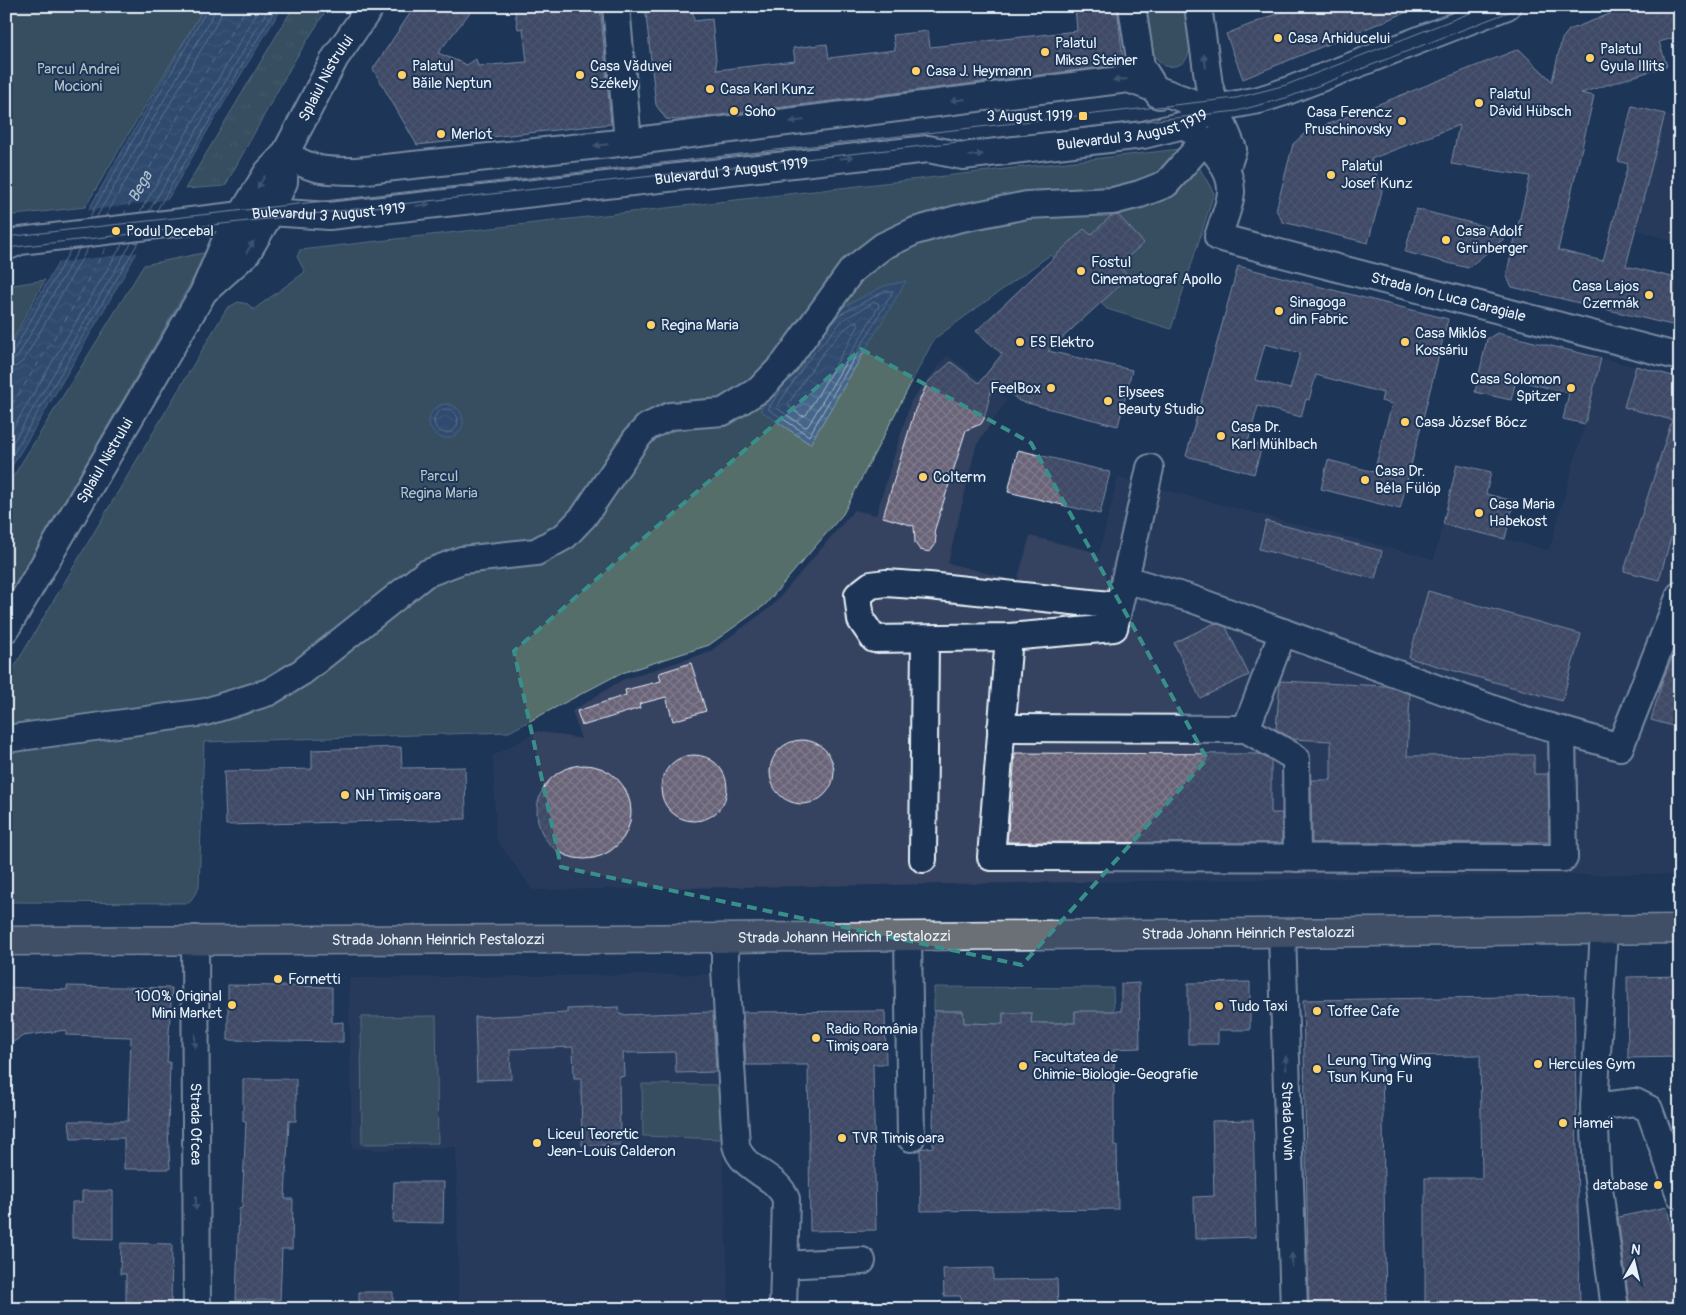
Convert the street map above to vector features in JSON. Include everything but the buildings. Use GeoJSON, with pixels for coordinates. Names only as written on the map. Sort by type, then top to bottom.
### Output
{"type":"FeatureCollection","features":[{"type":"Feature","properties":{"kind":"main road","name":"Strada Johann Heinrich Pestalozzi"},"geometry":{"type":"LineString","coordinates":[[6,941],[725,938],[1680,929]]}},
{"type":"Feature","properties":{"kind":"street","name":"Splaiul Nistrului"},"geometry":{"type":"LineString","coordinates":[[6,629],[203,293],[224,244],[267,173],[285,154],[336,58],[371,6]]}},
{"type":"Feature","properties":{"kind":"street"},"geometry":{"type":"LineString","coordinates":[[616,6],[628,142]]}},
{"type":"Feature","properties":{"kind":"street"},"geometry":{"type":"LineString","coordinates":[[1132,6],[1141,66],[1154,87],[1167,106],[1184,125],[1230,159]]}},
{"type":"Feature","properties":{"kind":"street"},"geometry":{"type":"LineString","coordinates":[[1198,6],[1205,63],[1230,159]]}},
{"type":"Feature","properties":{"kind":"street","name":"Bulevardul 3 August 1919"},"geometry":{"type":"LineString","coordinates":[[242,215],[270,212],[329,216],[928,149],[963,156],[1143,135],[1184,125],[1216,108],[1259,100],[1288,91],[1507,6]]}},
{"type":"Feature","properties":{"kind":"street","name":"Bulevardul 3 August 1919"},"geometry":{"type":"LineString","coordinates":[[285,154],[305,166],[320,171],[357,171],[628,142],[1128,79],[1194,103],[1216,108]]}},
{"type":"Feature","properties":{"kind":"street"},"geometry":{"type":"LineString","coordinates":[[1230,159],[1245,119],[1259,100]]}},
{"type":"Feature","properties":{"kind":"street"},"geometry":{"type":"LineString","coordinates":[[6,739],[205,712],[269,692],[302,672],[425,574],[462,560],[536,552],[565,536],[584,516],[636,439],[647,427],[670,416],[723,412],[760,389],[784,364],[852,270],[883,246],[916,232],[957,220],[1027,205],[1054,202],[1113,201],[1140,194],[1166,184],[1204,140]]}},
{"type":"Feature","properties":{"kind":"street","name":"Splaiul Nistrului"},"geometry":{"type":"LineString","coordinates":[[203,293],[247,253],[284,182],[285,154]]}},
{"type":"Feature","properties":{"kind":"street","name":"Strada Ion Luca Caragiale"},"geometry":{"type":"LineString","coordinates":[[1230,159],[1231,193],[1218,237],[1680,356]]}},
{"type":"Feature","properties":{"kind":"street"},"geometry":{"type":"LineString","coordinates":[[11,242],[242,215]]}},
{"type":"Feature","properties":{"kind":"street"},"geometry":{"type":"LineString","coordinates":[[1118,606],[929,586],[886,584],[871,585],[858,595],[861,620],[874,640],[1009,637],[1114,628],[1150,468]]}},
{"type":"Feature","properties":{"kind":"street"},"geometry":{"type":"LineString","coordinates":[[1125,578],[1192,599],[1515,717],[1620,746],[1680,595]]}},
{"type":"Feature","properties":{"kind":"street"},"geometry":{"type":"LineString","coordinates":[[1246,729],[1283,632]]}},
{"type":"Feature","properties":{"kind":"street"},"geometry":{"type":"LineString","coordinates":[[1009,637],[991,857],[1564,858],[1562,730]]}},
{"type":"Feature","properties":{"kind":"street"},"geometry":{"type":"LineString","coordinates":[[923,859],[925,639]]}},
{"type":"Feature","properties":{"kind":"street"},"geometry":{"type":"LineString","coordinates":[[1001,728],[1246,729],[1296,758],[1296,858]]}},
{"type":"Feature","properties":{"kind":"street"},"geometry":{"type":"LineString","coordinates":[[1604,930],[1594,1107],[1597,1174],[1615,1309]]}},
{"type":"Feature","properties":{"kind":"street","name":"Strada Cuvin"},"geometry":{"type":"LineString","coordinates":[[1282,933],[1294,1309]]}},
{"type":"Feature","properties":{"kind":"street"},"geometry":{"type":"LineString","coordinates":[[908,936],[911,1138]]}},
{"type":"Feature","properties":{"kind":"street"},"geometry":{"type":"LineString","coordinates":[[725,938],[725,969],[736,1145],[738,1152],[744,1160],[777,1183],[783,1190],[786,1198],[783,1309]]}},
{"type":"Feature","properties":{"kind":"street","name":"Strada Ofcea"},"geometry":{"type":"LineString","coordinates":[[195,939],[197,1309]]}},
{"type":"Feature","properties":{"kind":"street"},"geometry":{"type":"LineString","coordinates":[[1594,1107],[1635,1102],[1649,1109],[1680,1195]]}},
{"type":"Feature","properties":{"kind":"street"},"geometry":{"type":"LineString","coordinates":[[783,1265],[862,1261]]}},
{"type":"Feature","properties":{"kind":"highlighted area"},"geometry":{"type":"Polygon","coordinates":[[[861,349],[1031,443],[1207,759],[1022,965],[561,867],[514,651],[861,349]]]}},
{"type":"Feature","properties":{"kind":"shaded area"},"geometry":{"type":"Polygon","coordinates":[[[1665,114],[1680,120],[1680,244],[1636,229],[1665,114]]]}},
{"type":"Feature","properties":{"kind":"shaded area","name":"Colterm"},"geometry":{"type":"Polygon","coordinates":[[[947,355],[1007,400],[976,446],[948,563],[1017,581],[1030,536],[1099,553],[1118,478],[1434,559],[1443,524],[1549,550],[1585,424],[1601,358],[1680,378],[1680,875],[1641,874],[533,890],[496,839],[493,756],[538,731],[581,739],[572,711],[622,680],[709,652],[772,606],[854,510],[876,515],[911,401],[947,355]]]}},
{"type":"Feature","properties":{"kind":"shaded area","name":"Liceul Teoretic Jean-Louis Calderon"},"geometry":{"type":"Polygon","coordinates":[[[715,974],[729,1309],[459,1309],[456,1147],[380,1150],[352,1148],[349,978],[715,974]]]}},
{"type":"Feature","properties":{"kind":"shaded area"},"geometry":{"type":"Polygon","coordinates":[[[233,1302],[359,1302],[359,1309],[233,1309],[233,1302]]]}},
{"type":"Feature","properties":{"kind":"green space","name":"Parcul Andrei Mocioni"},"geometry":{"type":"Polygon","coordinates":[[[6,6],[205,6],[85,207],[6,216],[6,6]]]}},
{"type":"Feature","properties":{"kind":"green space"},"geometry":{"type":"Polygon","coordinates":[[[294,6],[329,6],[293,63],[225,186],[185,189],[294,6]]]}},
{"type":"Feature","properties":{"kind":"green space"},"geometry":{"type":"Polygon","coordinates":[[[1146,6],[1185,6],[1190,46],[1184,62],[1176,66],[1164,66],[1158,60],[1149,39],[1146,6]]]}},
{"type":"Feature","properties":{"kind":"green space","name":"Parcul Regina Maria"},"geometry":{"type":"Polygon","coordinates":[[[1180,149],[1192,155],[1214,193],[1171,329],[1107,309],[1050,255],[934,339],[843,514],[765,605],[709,645],[619,674],[509,732],[204,742],[199,888],[189,903],[6,902],[6,681],[227,308],[238,302],[248,304],[253,310],[305,272],[297,257],[300,250],[1180,149]]]}},
{"type":"Feature","properties":{"kind":"green space"},"geometry":{"type":"Polygon","coordinates":[[[208,252],[6,601],[6,488],[144,265],[208,252]]]}},
{"type":"Feature","properties":{"kind":"green space"},"geometry":{"type":"Polygon","coordinates":[[[45,280],[6,352],[6,286],[45,280]]]}},
{"type":"Feature","properties":{"kind":"green space"},"geometry":{"type":"Polygon","coordinates":[[[934,987],[1113,988],[1114,1011],[1075,1012],[1075,1023],[1031,1023],[1031,1013],[1003,1013],[1003,1024],[964,1023],[963,1011],[934,1011],[934,987]]]}},
{"type":"Feature","properties":{"kind":"green space"},"geometry":{"type":"Polygon","coordinates":[[[436,1016],[438,1143],[362,1144],[361,1017],[436,1016]]]}},
{"type":"Feature","properties":{"kind":"green space"},"geometry":{"type":"Polygon","coordinates":[[[642,1084],[719,1085],[722,1139],[643,1136],[642,1084]]]}},
{"type":"Feature","properties":{"kind":"water","name":"Bega"},"geometry":{"type":"Polygon","coordinates":[[[205,6],[283,6],[212,123],[6,476],[6,354],[205,6]]]}},
{"type":"Feature","properties":{"kind":"water"},"geometry":{"type":"Polygon","coordinates":[[[906,281],[810,444],[760,410],[835,311],[884,286],[906,281]]]}},
{"type":"Feature","properties":{"kind":"water"},"geometry":{"type":"Polygon","coordinates":[[[446,404],[453,405],[458,409],[462,414],[462,428],[458,433],[453,437],[446,438],[439,437],[434,433],[430,428],[429,421],[430,414],[434,409],[439,405],[446,404]]]}},
{"type":"Feature","properties":{"kind":"pier"},"geometry":{"type":"Polygon","coordinates":[[[172,199],[142,252],[55,263],[84,211],[172,199]]]}},
{"type":"Feature","properties":{"kind":"ferry route"},"geometry":{"type":"LineString","coordinates":[[123,216],[184,106],[248,6]]}},
{"type":"Feature","properties":{"kind":"ferry route"},"geometry":{"type":"LineString","coordinates":[[6,414],[68,316],[108,244]]}},
{"type":"Feature","properties":{"kind":"tram line"},"geometry":{"type":"LineString","coordinates":[[6,237],[1236,98],[1286,85],[1488,6]]}},
{"type":"Feature","properties":{"kind":"tram line"},"geometry":{"type":"LineString","coordinates":[[6,248],[1237,111],[1289,97],[1524,6]]}},
{"type":"Feature","properties":{"kind":"place","name":"Casa Arhiducelui"},"geometry":{"type":"Point","coordinates":[1278,38]}},
{"type":"Feature","properties":{"kind":"place","name":"Palatul Miksa Steiner"},"geometry":{"type":"Point","coordinates":[1045,52]}},
{"type":"Feature","properties":{"kind":"place","name":"Palatul Gyula Illits"},"geometry":{"type":"Point","coordinates":[1590,58]}},
{"type":"Feature","properties":{"kind":"place","name":"Casa J. Heymann"},"geometry":{"type":"Point","coordinates":[916,71]}},
{"type":"Feature","properties":{"kind":"place","name":"Palatul Băile Neptun"},"geometry":{"type":"Point","coordinates":[402,75]}},
{"type":"Feature","properties":{"kind":"place","name":"Casa Văduvei Székely"},"geometry":{"type":"Point","coordinates":[580,75]}},
{"type":"Feature","properties":{"kind":"place","name":"Casa Karl Kunz"},"geometry":{"type":"Point","coordinates":[710,89]}},
{"type":"Feature","properties":{"kind":"place","name":"Palatul Dávid Hübsch"},"geometry":{"type":"Point","coordinates":[1479,103]}},
{"type":"Feature","properties":{"kind":"place","name":"Soho"},"geometry":{"type":"Point","coordinates":[734,111]}},
{"type":"Feature","properties":{"kind":"place","name":"3 August 1919"},"geometry":{"type":"Point","coordinates":[1083,116]}},
{"type":"Feature","properties":{"kind":"place","name":"Casa Ferencz Pruschinovsky"},"geometry":{"type":"Point","coordinates":[1402,121]}},
{"type":"Feature","properties":{"kind":"place","name":"Merlot"},"geometry":{"type":"Point","coordinates":[441,134]}},
{"type":"Feature","properties":{"kind":"place","name":"Palatul Josef Kunz"},"geometry":{"type":"Point","coordinates":[1331,175]}},
{"type":"Feature","properties":{"kind":"place","name":"Podul Decebal"},"geometry":{"type":"Point","coordinates":[116,231]}},
{"type":"Feature","properties":{"kind":"place","name":"Casa Adolf Grünberger"},"geometry":{"type":"Point","coordinates":[1446,240]}},
{"type":"Feature","properties":{"kind":"place","name":"Fostul Cinematograf Apollo"},"geometry":{"type":"Point","coordinates":[1081,271]}},
{"type":"Feature","properties":{"kind":"place","name":"Casa Lajos Czermák"},"geometry":{"type":"Point","coordinates":[1649,295]}},
{"type":"Feature","properties":{"kind":"place","name":"Sinagoga din Fabric"},"geometry":{"type":"Point","coordinates":[1279,311]}},
{"type":"Feature","properties":{"kind":"place","name":"Regina Maria"},"geometry":{"type":"Point","coordinates":[651,325]}},
{"type":"Feature","properties":{"kind":"place","name":"ES Elektro"},"geometry":{"type":"Point","coordinates":[1020,342]}},
{"type":"Feature","properties":{"kind":"place","name":"Casa Miklós Kossáriu"},"geometry":{"type":"Point","coordinates":[1405,342]}},
{"type":"Feature","properties":{"kind":"place","name":"FeelBox"},"geometry":{"type":"Point","coordinates":[1051,388]}},
{"type":"Feature","properties":{"kind":"place","name":"Casa Solomon Spitzer"},"geometry":{"type":"Point","coordinates":[1571,388]}},
{"type":"Feature","properties":{"kind":"place","name":"Elysees Beauty Studio"},"geometry":{"type":"Point","coordinates":[1108,401]}},
{"type":"Feature","properties":{"kind":"place","name":"Casa József Bócz"},"geometry":{"type":"Point","coordinates":[1405,422]}},
{"type":"Feature","properties":{"kind":"place","name":"Casa Dr. Karl Mühlbach"},"geometry":{"type":"Point","coordinates":[1221,436]}},
{"type":"Feature","properties":{"kind":"place","name":"Colterm"},"geometry":{"type":"Point","coordinates":[923,477]}},
{"type":"Feature","properties":{"kind":"place","name":"Casa Dr. Béla Fülöp"},"geometry":{"type":"Point","coordinates":[1365,480]}},
{"type":"Feature","properties":{"kind":"place","name":"Casa Maria Habekost"},"geometry":{"type":"Point","coordinates":[1479,513]}},
{"type":"Feature","properties":{"kind":"place","name":"NH Timișoara"},"geometry":{"type":"Point","coordinates":[345,795]}},
{"type":"Feature","properties":{"kind":"place","name":"Fornetti"},"geometry":{"type":"Point","coordinates":[278,979]}},
{"type":"Feature","properties":{"kind":"place","name":"100% Original Mini Market"},"geometry":{"type":"Point","coordinates":[232,1005]}},
{"type":"Feature","properties":{"kind":"place","name":"Tudo Taxi"},"geometry":{"type":"Point","coordinates":[1219,1006]}},
{"type":"Feature","properties":{"kind":"place","name":"Toffee Cafe"},"geometry":{"type":"Point","coordinates":[1317,1011]}},
{"type":"Feature","properties":{"kind":"place","name":"Radio România Timișoara"},"geometry":{"type":"Point","coordinates":[816,1038]}},
{"type":"Feature","properties":{"kind":"place","name":"Hercules Gym"},"geometry":{"type":"Point","coordinates":[1538,1064]}},
{"type":"Feature","properties":{"kind":"place","name":"Facultatea de Chimie-Biologie-Geografie"},"geometry":{"type":"Point","coordinates":[1023,1066]}},
{"type":"Feature","properties":{"kind":"place","name":"Leung Ting Wing Tsun Kung Fu"},"geometry":{"type":"Point","coordinates":[1317,1069]}},
{"type":"Feature","properties":{"kind":"place","name":"Hamei"},"geometry":{"type":"Point","coordinates":[1563,1123]}},
{"type":"Feature","properties":{"kind":"place","name":"TVR Timișoara"},"geometry":{"type":"Point","coordinates":[842,1138]}},
{"type":"Feature","properties":{"kind":"place","name":"Liceul Teoretic Jean-Louis Calderon"},"geometry":{"type":"Point","coordinates":[537,1143]}},
{"type":"Feature","properties":{"kind":"place","name":"database"},"geometry":{"type":"Point","coordinates":[1658,1185]}}]}
